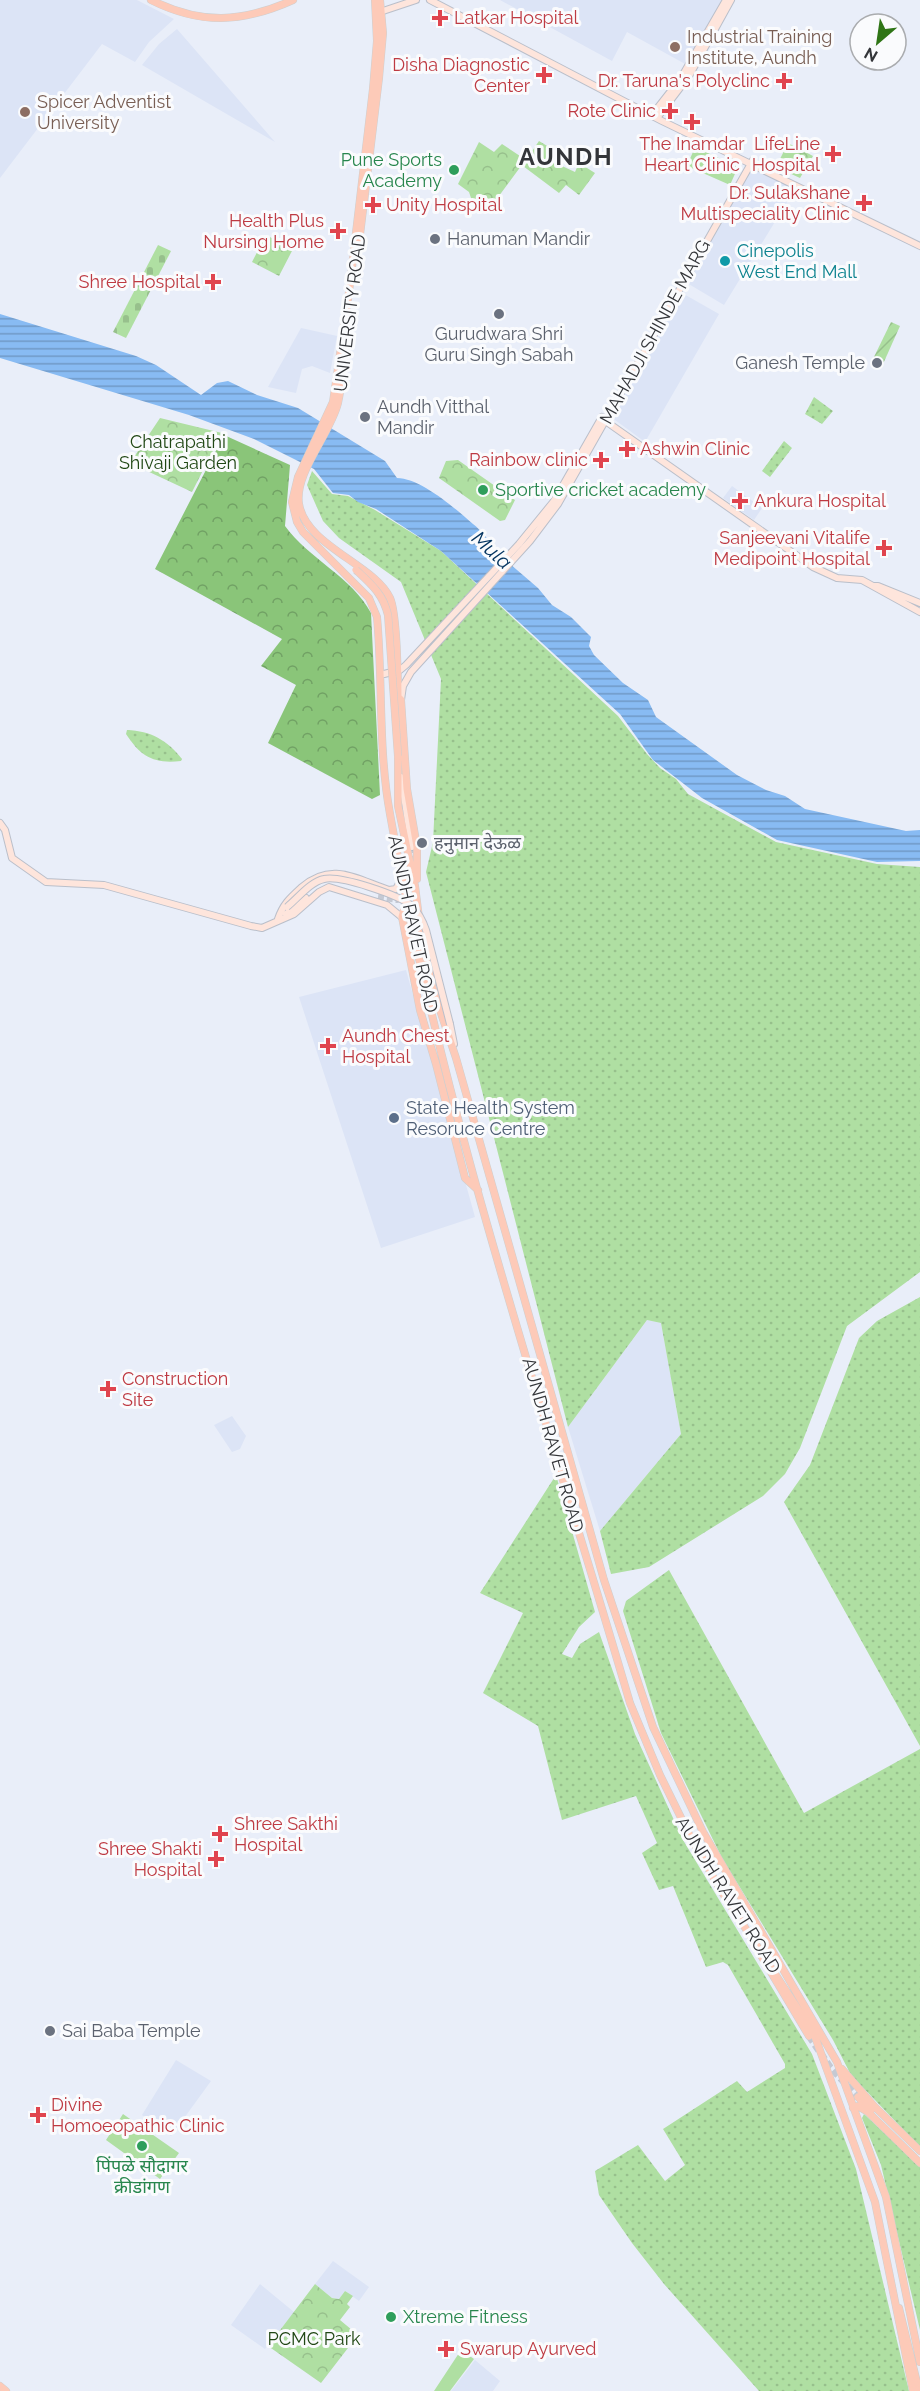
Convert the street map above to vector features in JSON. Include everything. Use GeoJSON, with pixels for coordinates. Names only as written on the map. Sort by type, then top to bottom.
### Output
{"type":"FeatureCollection","features":[{"type":"Feature","properties":{"kind":"main road"},"geometry":{"type":"LineString","coordinates":[[152,0],[181,14],[205,19],[255,15],[293,0]]}},
{"type":"Feature","properties":{"kind":"main road"},"geometry":{"type":"LineString","coordinates":[[161,0],[183,10],[205,15],[254,10],[282,0]]}},
{"type":"Feature","properties":{"kind":"main road","name":"UNIVERSITY ROAD"},"geometry":{"type":"LineString","coordinates":[[300,479],[333,410],[339,372],[380,41],[379,8],[375,0]]}},
{"type":"Feature","properties":{"kind":"main road"},"geometry":{"type":"LineString","coordinates":[[379,8],[405,0]]}},
{"type":"Feature","properties":{"kind":"main road"},"geometry":{"type":"LineString","coordinates":[[379,8],[416,0]]}},
{"type":"Feature","properties":{"kind":"main road"},"geometry":{"type":"LineString","coordinates":[[430,0],[656,115],[920,243]]}},
{"type":"Feature","properties":{"kind":"main road"},"geometry":{"type":"LineString","coordinates":[[440,0],[656,115]]}},
{"type":"Feature","properties":{"kind":"main road"},"geometry":{"type":"LineString","coordinates":[[656,115],[681,78],[726,0]]}},
{"type":"Feature","properties":{"kind":"main road"},"geometry":{"type":"LineString","coordinates":[[656,115],[689,76],[731,0]]}},
{"type":"Feature","properties":{"kind":"main road","name":"MAHADJI SHINDE MARG"},"geometry":{"type":"LineString","coordinates":[[406,669],[558,500],[750,161]]}},
{"type":"Feature","properties":{"kind":"main road"},"geometry":{"type":"LineString","coordinates":[[604,418],[812,566],[837,578],[862,580],[920,603]]}},
{"type":"Feature","properties":{"kind":"main road"},"geometry":{"type":"LineString","coordinates":[[300,479],[299,505],[303,515],[341,556],[377,589],[385,601],[401,760],[417,847],[415,886]]}},
{"type":"Feature","properties":{"kind":"main road","name":"AUNDH RAVET ROAD"},"geometry":{"type":"LineString","coordinates":[[300,479],[292,502],[297,522],[312,542],[369,598],[377,617],[389,812],[405,903],[424,987],[479,1192],[599,1605],[640,1733],[691,1838],[751,1937],[760,1946],[814,2034],[866,2174],[895,2291],[897,2320],[913,2391]]}},
{"type":"Feature","properties":{"kind":"main road"},"geometry":{"type":"LineString","coordinates":[[341,556],[355,563],[390,597],[406,669],[398,697],[401,700],[401,785],[412,848]]}},
{"type":"Feature","properties":{"kind":"main road"},"geometry":{"type":"LineString","coordinates":[[874,586],[876,590],[920,612]]}},
{"type":"Feature","properties":{"kind":"main road"},"geometry":{"type":"LineString","coordinates":[[379,640],[384,652],[386,713],[383,732]]}},
{"type":"Feature","properties":{"kind":"main road"},"geometry":{"type":"LineString","coordinates":[[384,674],[406,669]]}},
{"type":"Feature","properties":{"kind":"main road","name":"AUNDH RAVET ROAD"},"geometry":{"type":"LineString","coordinates":[[401,760],[396,790],[398,806],[415,886],[432,986],[456,1058],[604,1580],[653,1727],[703,1832],[837,2062],[878,2171],[905,2289]]}},
{"type":"Feature","properties":{"kind":"main road"},"geometry":{"type":"LineString","coordinates":[[0,824],[5,830],[12,858],[46,882],[104,885],[262,928],[294,914],[319,892],[329,887],[380,902],[402,917],[412,928]]}},
{"type":"Feature","properties":{"kind":"main road"},"geometry":{"type":"LineString","coordinates":[[278,920],[284,903],[316,876],[339,873],[389,890],[396,889],[402,878]]}},
{"type":"Feature","properties":{"kind":"main road"},"geometry":{"type":"LineString","coordinates":[[278,920],[287,907],[319,880],[328,878],[338,878],[395,897],[411,905],[426,930],[450,1024],[456,1058]]}},
{"type":"Feature","properties":{"kind":"main road"},"geometry":{"type":"LineString","coordinates":[[278,920],[321,885],[328,883],[337,883],[378,897]]}},
{"type":"Feature","properties":{"kind":"main road"},"geometry":{"type":"LineString","coordinates":[[405,903],[402,917],[420,1010],[465,1178],[479,1192]]}},
{"type":"Feature","properties":{"kind":"main road"},"geometry":{"type":"LineString","coordinates":[[751,1937],[808,2036]]}},
{"type":"Feature","properties":{"kind":"main road"},"geometry":{"type":"LineString","coordinates":[[837,2062],[874,2106],[920,2151]]}},
{"type":"Feature","properties":{"kind":"main road"},"geometry":{"type":"LineString","coordinates":[[858,2097],[920,2161]]}},
{"type":"Feature","properties":{"kind":"main road"},"geometry":{"type":"LineString","coordinates":[[853,2108],[858,2106],[868,2112],[920,2161]]}},
{"type":"Feature","properties":{"kind":"main road"},"geometry":{"type":"LineString","coordinates":[[905,2289],[907,2320],[919,2391]]}},
{"type":"Feature","properties":{"kind":"main road"},"geometry":{"type":"LineString","coordinates":[[905,2289],[920,2344]]}},
{"type":"Feature","properties":{"kind":"main road"},"geometry":{"type":"LineString","coordinates":[[895,2291],[920,2362]]}},
{"type":"Feature","properties":{"kind":"main road"},"geometry":{"type":"LineString","coordinates":[[0,2386],[6,2391]]}},
{"type":"Feature","properties":{"kind":"shaded area","name":"Spicer Adventist University"},"geometry":{"type":"Polygon","coordinates":[[[0,0],[137,0],[174,19],[149,42],[135,62],[102,44],[0,178],[0,0]]]}},
{"type":"Feature","properties":{"kind":"shaded area","name":"Industrial Training Institute, Aundh"},"geometry":{"type":"Polygon","coordinates":[[[500,0],[722,0],[687,65],[627,32],[612,61],[500,0]]]}},
{"type":"Feature","properties":{"kind":"shaded area"},"geometry":{"type":"Polygon","coordinates":[[[177,29],[275,142],[142,65],[159,44],[177,29]]]}},
{"type":"Feature","properties":{"kind":"shaded area"},"geometry":{"type":"Polygon","coordinates":[[[752,168],[795,189],[724,305],[687,283],[752,168]]]}},
{"type":"Feature","properties":{"kind":"shaded area"},"geometry":{"type":"Polygon","coordinates":[[[682,293],[719,314],[645,442],[611,417],[682,293]]]}},
{"type":"Feature","properties":{"kind":"shaded area"},"geometry":{"type":"Polygon","coordinates":[[[301,328],[337,336],[330,373],[312,366],[302,369],[296,393],[268,387],[301,328]]]}},
{"type":"Feature","properties":{"kind":"shaded area","name":"Ankura Hospital"},"geometry":{"type":"Polygon","coordinates":[[[732,486],[762,508],[754,520],[723,498],[732,486]]]}},
{"type":"Feature","properties":{"kind":"shaded area"},"geometry":{"type":"Polygon","coordinates":[[[406,970],[475,1217],[381,1248],[299,997],[406,970]]]}},
{"type":"Feature","properties":{"kind":"shaded area"},"geometry":{"type":"Polygon","coordinates":[[[647,1320],[661,1323],[681,1434],[600,1531],[568,1427],[647,1320]]]}},
{"type":"Feature","properties":{"kind":"shaded area"},"geometry":{"type":"Polygon","coordinates":[[[232,1416],[246,1436],[240,1449],[232,1452],[214,1425],[232,1416]]]}},
{"type":"Feature","properties":{"kind":"shaded area"},"geometry":{"type":"Polygon","coordinates":[[[176,2060],[211,2081],[171,2136],[142,2115],[176,2060]]]}},
{"type":"Feature","properties":{"kind":"shaded area"},"geometry":{"type":"Polygon","coordinates":[[[333,2261],[369,2287],[359,2301],[345,2291],[339,2299],[332,2298],[315,2284],[333,2261]]]}},
{"type":"Feature","properties":{"kind":"shaded area"},"geometry":{"type":"Polygon","coordinates":[[[260,2284],[294,2312],[265,2349],[231,2325],[260,2284]]]}},
{"type":"Feature","properties":{"kind":"shaded area"},"geometry":{"type":"Polygon","coordinates":[[[475,2360],[500,2381],[493,2391],[451,2391],[475,2360]]]}},
{"type":"Feature","properties":{"kind":"green space"},"geometry":{"type":"Polygon","coordinates":[[[539,141],[554,150],[549,160],[575,172],[579,163],[595,173],[579,195],[566,185],[559,193],[523,166],[524,162],[493,204],[472,201],[469,192],[458,184],[479,142],[494,152],[502,144],[526,160],[539,141]]]}},
{"type":"Feature","properties":{"kind":"green space"},"geometry":{"type":"Polygon","coordinates":[[[788,143],[813,156],[800,178],[776,167],[788,143]]]}},
{"type":"Feature","properties":{"kind":"green space"},"geometry":{"type":"Polygon","coordinates":[[[695,147],[738,167],[730,185],[687,166],[695,147]]]}},
{"type":"Feature","properties":{"kind":"green space"},"geometry":{"type":"Polygon","coordinates":[[[266,235],[293,249],[279,276],[252,262],[266,235]]]}},
{"type":"Feature","properties":{"kind":"green space"},"geometry":{"type":"Polygon","coordinates":[[[158,245],[171,251],[126,338],[113,332],[158,245]]]}},
{"type":"Feature","properties":{"kind":"green space"},"geometry":{"type":"Polygon","coordinates":[[[891,322],[900,326],[883,364],[873,359],[891,322]]]}},
{"type":"Feature","properties":{"kind":"green space"},"geometry":{"type":"Polygon","coordinates":[[[814,397],[833,411],[822,424],[805,414],[814,397]]]}},
{"type":"Feature","properties":{"kind":"green space","name":"Chatrapathi Shivaji Garden"},"geometry":{"type":"Polygon","coordinates":[[[160,418],[222,433],[192,492],[130,463],[160,418]]]}},
{"type":"Feature","properties":{"kind":"green space"},"geometry":{"type":"Polygon","coordinates":[[[224,435],[290,465],[285,526],[295,538],[353,589],[371,613],[380,795],[372,799],[268,743],[296,685],[261,666],[282,639],[155,569],[224,435]]]}},
{"type":"Feature","properties":{"kind":"green space"},"geometry":{"type":"Polygon","coordinates":[[[784,441],[792,448],[770,477],[762,471],[784,441]]]}},
{"type":"Feature","properties":{"kind":"green space"},"geometry":{"type":"Polygon","coordinates":[[[458,460],[515,500],[505,520],[500,521],[439,478],[446,461],[458,460]]]}},
{"type":"Feature","properties":{"kind":"green space"},"geometry":{"type":"Polygon","coordinates":[[[312,471],[332,494],[348,496],[375,510],[441,551],[618,716],[647,754],[660,768],[676,779],[688,794],[776,842],[877,864],[920,867],[920,1272],[847,1326],[800,1448],[785,1474],[763,1496],[649,1567],[611,1574],[600,1531],[681,1434],[661,1323],[647,1320],[568,1427],[426,872],[433,842],[441,679],[401,582],[339,538],[323,521],[307,485],[312,471]]]}},
{"type":"Feature","properties":{"kind":"green space"},"geometry":{"type":"Polygon","coordinates":[[[127,730],[144,732],[158,738],[176,752],[182,759],[181,761],[163,761],[149,757],[132,742],[126,734],[127,730]]]}},
{"type":"Feature","properties":{"kind":"green space"},"geometry":{"type":"Polygon","coordinates":[[[920,1297],[920,1746],[784,1502],[810,1465],[859,1338],[877,1321],[920,1297]]]}},
{"type":"Feature","properties":{"kind":"green space"},"geometry":{"type":"Polygon","coordinates":[[[556,1475],[595,1612],[579,1627],[562,1654],[572,1658],[580,1644],[599,1632],[635,1734],[683,1840],[812,2054],[856,2169],[909,2391],[759,2391],[664,2284],[599,2195],[595,2171],[638,2145],[665,2181],[685,2165],[663,2129],[737,2081],[747,2092],[785,2068],[785,2064],[728,1965],[723,1962],[706,1967],[673,1886],[659,1890],[642,1853],[657,1843],[636,1796],[562,1820],[538,1726],[483,1693],[523,1613],[480,1593],[556,1475]]]}},
{"type":"Feature","properties":{"kind":"green space"},"geometry":{"type":"Polygon","coordinates":[[[669,1570],[804,1813],[920,1749],[920,2147],[851,2075],[833,2040],[722,1858],[661,1733],[623,1611],[626,1601],[669,1570]]]}},
{"type":"Feature","properties":{"kind":"green space","name":"पिंपळे सौदागर क्रीडांगण"},"geometry":{"type":"Polygon","coordinates":[[[123,2114],[179,2153],[160,2179],[106,2140],[123,2114]]]}},
{"type":"Feature","properties":{"kind":"green space"},"geometry":{"type":"Polygon","coordinates":[[[864,2114],[920,2166],[920,2330],[881,2165],[862,2118],[864,2114]]]}},
{"type":"Feature","properties":{"kind":"green space","name":"PCMC Park"},"geometry":{"type":"Polygon","coordinates":[[[315,2284],[332,2298],[339,2299],[345,2291],[353,2296],[347,2304],[350,2307],[340,2320],[358,2335],[321,2383],[268,2346],[315,2284]]]}},
{"type":"Feature","properties":{"kind":"green space"},"geometry":{"type":"Polygon","coordinates":[[[461,2350],[474,2359],[450,2391],[434,2391],[461,2350]]]}},
{"type":"Feature","properties":{"kind":"water","name":"Mula"},"geometry":{"type":"Polygon","coordinates":[[[0,314],[136,356],[156,365],[201,395],[217,383],[228,381],[257,395],[298,408],[385,461],[397,478],[416,483],[437,495],[476,526],[493,543],[496,552],[538,588],[552,605],[571,617],[591,637],[589,646],[594,655],[623,683],[648,700],[656,717],[737,775],[766,790],[785,796],[805,809],[906,831],[920,830],[920,861],[877,862],[777,840],[702,798],[653,760],[620,714],[441,551],[376,509],[358,502],[349,495],[333,493],[314,469],[254,439],[189,415],[0,358],[0,314]]]}},
{"type":"Feature","properties":{"kind":"tunnel"},"geometry":{"type":"LineString","coordinates":[[412,847],[415,865]]}},
{"type":"Feature","properties":{"kind":"tunnel"},"geometry":{"type":"LineString","coordinates":[[378,897],[397,900],[409,892],[414,881]]}},
{"type":"Feature","properties":{"kind":"tunnel"},"geometry":{"type":"LineString","coordinates":[[809,2036],[830,2067],[858,2097]]}},
{"type":"Feature","properties":{"kind":"place","name":"Latkar Hospital"},"geometry":{"type":"Point","coordinates":[440,18]}},
{"type":"Feature","properties":{"kind":"place","name":"Industrial Training Institute, Aundh"},"geometry":{"type":"Point","coordinates":[675,47]}},
{"type":"Feature","properties":{"kind":"place","name":"Disha Diagnostic Center"},"geometry":{"type":"Point","coordinates":[544,75]}},
{"type":"Feature","properties":{"kind":"place","name":"Dr. Taruna's Polyclinc"},"geometry":{"type":"Point","coordinates":[784,81]}},
{"type":"Feature","properties":{"kind":"place","name":"Rote Clinic"},"geometry":{"type":"Point","coordinates":[670,111]}},
{"type":"Feature","properties":{"kind":"place","name":"Spicer Adventist University"},"geometry":{"type":"Point","coordinates":[25,112]}},
{"type":"Feature","properties":{"kind":"place","name":"The Inamdar Heart Clinic"},"geometry":{"type":"Point","coordinates":[692,122]}},
{"type":"Feature","properties":{"kind":"place","name":"LifeLine Hospital"},"geometry":{"type":"Point","coordinates":[833,154]}},
{"type":"Feature","properties":{"kind":"place","name":"Pune Sports Academy"},"geometry":{"type":"Point","coordinates":[454,170]}},
{"type":"Feature","properties":{"kind":"place","name":"Dr. Sulakshane Multispeciality Clinic"},"geometry":{"type":"Point","coordinates":[864,203]}},
{"type":"Feature","properties":{"kind":"place","name":"Unity Hospital"},"geometry":{"type":"Point","coordinates":[373,205]}},
{"type":"Feature","properties":{"kind":"place","name":"Health Plus Nursing Home"},"geometry":{"type":"Point","coordinates":[338,231]}},
{"type":"Feature","properties":{"kind":"place","name":"Hanuman Mandir"},"geometry":{"type":"Point","coordinates":[435,239]}},
{"type":"Feature","properties":{"kind":"place","name":"Cinepolis West End Mall"},"geometry":{"type":"Point","coordinates":[725,261]}},
{"type":"Feature","properties":{"kind":"place","name":"Shree Hospital"},"geometry":{"type":"Point","coordinates":[213,282]}},
{"type":"Feature","properties":{"kind":"place","name":"Gurudwara Shri Guru Singh Sabah"},"geometry":{"type":"Point","coordinates":[499,314]}},
{"type":"Feature","properties":{"kind":"place","name":"Ganesh Temple"},"geometry":{"type":"Point","coordinates":[877,363]}},
{"type":"Feature","properties":{"kind":"place","name":"Aundh Vitthal Mandir"},"geometry":{"type":"Point","coordinates":[365,417]}},
{"type":"Feature","properties":{"kind":"place","name":"Ashwin Clinic"},"geometry":{"type":"Point","coordinates":[627,449]}},
{"type":"Feature","properties":{"kind":"place","name":"Rainbow clinic"},"geometry":{"type":"Point","coordinates":[601,460]}},
{"type":"Feature","properties":{"kind":"place","name":"Sportive cricket academy"},"geometry":{"type":"Point","coordinates":[483,490]}},
{"type":"Feature","properties":{"kind":"place","name":"Ankura Hospital"},"geometry":{"type":"Point","coordinates":[740,501]}},
{"type":"Feature","properties":{"kind":"place","name":"Sanjeevani Vitalife Medipoint Hospital"},"geometry":{"type":"Point","coordinates":[884,548]}},
{"type":"Feature","properties":{"kind":"place","name":"हनुमान देऊळ"},"geometry":{"type":"Point","coordinates":[422,843]}},
{"type":"Feature","properties":{"kind":"place","name":"Aundh Chest Hospital"},"geometry":{"type":"Point","coordinates":[328,1046]}},
{"type":"Feature","properties":{"kind":"place","name":"State Health System Resoruce Centre"},"geometry":{"type":"Point","coordinates":[394,1118]}},
{"type":"Feature","properties":{"kind":"place","name":"Construction Site"},"geometry":{"type":"Point","coordinates":[108,1389]}},
{"type":"Feature","properties":{"kind":"place","name":"Shree Sakthi Hospital"},"geometry":{"type":"Point","coordinates":[220,1834]}},
{"type":"Feature","properties":{"kind":"place","name":"Shree Shakti Hospital"},"geometry":{"type":"Point","coordinates":[216,1859]}},
{"type":"Feature","properties":{"kind":"place","name":"Sai Baba Temple"},"geometry":{"type":"Point","coordinates":[50,2031]}},
{"type":"Feature","properties":{"kind":"place","name":"Divine Homoeopathic Clinic"},"geometry":{"type":"Point","coordinates":[38,2115]}},
{"type":"Feature","properties":{"kind":"place","name":"पिंपळे सौदागर क्रीडांगण"},"geometry":{"type":"Point","coordinates":[142,2146]}},
{"type":"Feature","properties":{"kind":"place","name":"Xtreme Fitness"},"geometry":{"type":"Point","coordinates":[391,2317]}},
{"type":"Feature","properties":{"kind":"place","name":"Swarup Ayurved"},"geometry":{"type":"Point","coordinates":[446,2349]}},
{"type":"Feature","properties":{"kind":"district","name":"AUNDH"},"geometry":{"type":"Point","coordinates":[566,157]}}]}
